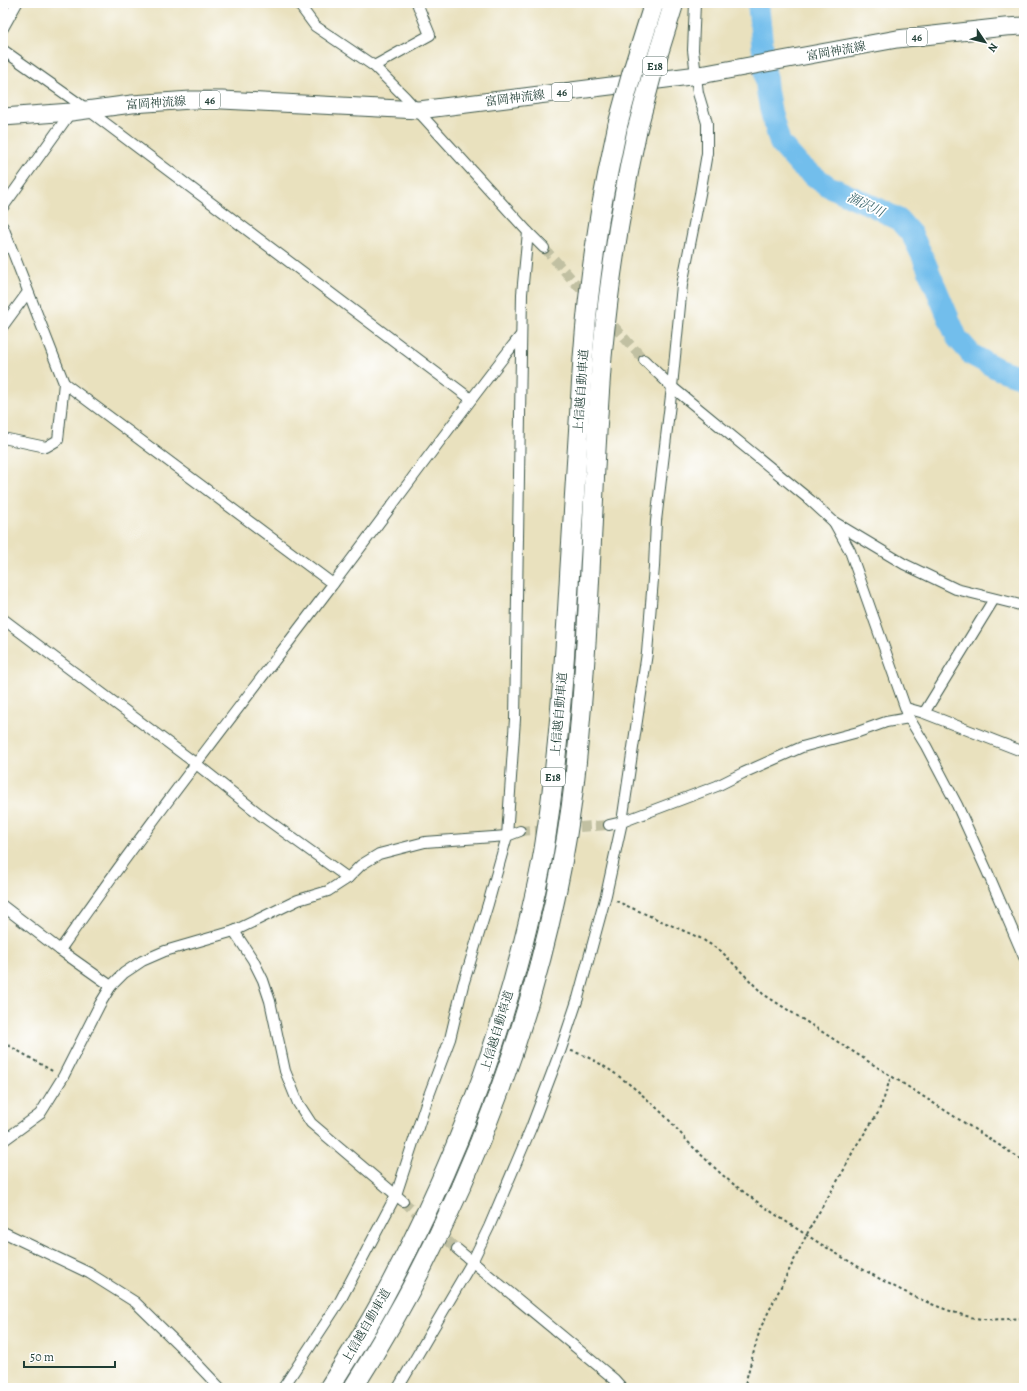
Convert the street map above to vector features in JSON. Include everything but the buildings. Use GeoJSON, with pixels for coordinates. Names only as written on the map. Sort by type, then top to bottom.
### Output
{"type":"FeatureCollection","features":[{"type":"Feature","properties":{"kind":"highway","name":"上信越自動車道"},"geometry":{"type":"LineString","coordinates":[[329,1388],[381,1303],[408,1251],[459,1139],[499,1029],[532,908],[544,845],[560,716],[582,365],[596,241],[606,180],[618,124],[654,3]]}},
{"type":"Feature","properties":{"kind":"highway","name":"上信越自動車道"},"geometry":{"type":"LineString","coordinates":[[353,1388],[378,1347],[430,1251],[456,1199],[502,1084],[538,966],[553,906],[565,846],[581,715],[599,401],[608,299],[624,193],[637,130],[652,74],[674,3]]}},
{"type":"Feature","properties":{"kind":"main road","name":"富岡神流線"},"geometry":{"type":"LineString","coordinates":[[3,118],[70,112],[132,104],[191,100],[222,100],[419,110],[701,74],[897,40],[1024,26]]}},
{"type":"Feature","properties":{"kind":"street"},"geometry":{"type":"LineString","coordinates":[[3,28],[17,3]]}},
{"type":"Feature","properties":{"kind":"street"},"geometry":{"type":"LineString","coordinates":[[298,3],[315,26],[374,66],[419,110],[544,248]]}},
{"type":"Feature","properties":{"kind":"street"},"geometry":{"type":"LineString","coordinates":[[374,66],[430,35],[417,3]]}},
{"type":"Feature","properties":{"kind":"street"},"geometry":{"type":"LineString","coordinates":[[398,1388],[472,1262],[492,1220],[531,1128],[561,1049],[578,998],[606,895],[622,822],[647,653],[656,521],[672,387],[682,285],[707,153],[707,123],[698,92],[701,74],[693,50],[695,3]]}},
{"type":"Feature","properties":{"kind":"street"},"geometry":{"type":"LineString","coordinates":[[3,50],[88,110],[471,398]]}},
{"type":"Feature","properties":{"kind":"street"},"geometry":{"type":"LineString","coordinates":[[3,206],[70,112]]}},
{"type":"Feature","properties":{"kind":"street"},"geometry":{"type":"LineString","coordinates":[[3,227],[64,383],[58,440],[46,447],[3,438]]}},
{"type":"Feature","properties":{"kind":"street"},"geometry":{"type":"LineString","coordinates":[[283,1388],[340,1301],[400,1198],[426,1103],[450,1039],[506,836],[515,719],[522,294],[528,232]]}},
{"type":"Feature","properties":{"kind":"street"},"geometry":{"type":"LineString","coordinates":[[3,326],[28,292]]}},
{"type":"Feature","properties":{"kind":"street"},"geometry":{"type":"LineString","coordinates":[[60,950],[195,763],[333,584],[471,398],[522,335]]}},
{"type":"Feature","properties":{"kind":"street"},"geometry":{"type":"LineString","coordinates":[[644,360],[672,387],[810,500],[834,522],[904,564],[956,590],[1024,606]]}},
{"type":"Feature","properties":{"kind":"street"},"geometry":{"type":"LineString","coordinates":[[64,383],[333,584]]}},
{"type":"Feature","properties":{"kind":"street"},"geometry":{"type":"LineString","coordinates":[[834,522],[850,550],[909,718],[926,746],[957,805],[1024,957]]}},
{"type":"Feature","properties":{"kind":"street"},"geometry":{"type":"LineString","coordinates":[[924,713],[994,599]]}},
{"type":"Feature","properties":{"kind":"street"},"geometry":{"type":"LineString","coordinates":[[3,619],[195,763],[262,816],[348,878]]}},
{"type":"Feature","properties":{"kind":"street"},"geometry":{"type":"LineString","coordinates":[[906,708],[924,713],[1024,752]]}},
{"type":"Feature","properties":{"kind":"street"},"geometry":{"type":"LineString","coordinates":[[609,826],[717,786],[802,747],[858,732],[886,722],[909,718]]}},
{"type":"Feature","properties":{"kind":"street"},"geometry":{"type":"LineString","coordinates":[[3,1141],[40,1114],[63,1077],[100,1004],[111,986],[124,973],[142,961],[165,951],[234,931],[298,900],[328,891],[348,878],[361,865],[379,854],[425,842],[506,836],[520,831]]}},
{"type":"Feature","properties":{"kind":"street"},"geometry":{"type":"LineString","coordinates":[[3,906],[60,950],[111,986]]}},
{"type":"Feature","properties":{"kind":"street"},"geometry":{"type":"LineString","coordinates":[[234,931],[253,960],[263,980],[270,1001],[285,1071],[298,1103],[310,1123],[400,1198]]}},
{"type":"Feature","properties":{"kind":"street"},"geometry":{"type":"LineString","coordinates":[[3,1232],[90,1273],[134,1302],[183,1349],[220,1388]]}},
{"type":"Feature","properties":{"kind":"street"},"geometry":{"type":"LineString","coordinates":[[457,1249],[614,1379],[622,1388]]}},
{"type":"Feature","properties":{"kind":"path"},"geometry":{"type":"LineString","coordinates":[[606,895],[700,938],[721,950],[763,994],[1024,1161]]}},
{"type":"Feature","properties":{"kind":"path"},"geometry":{"type":"LineString","coordinates":[[3,1042],[63,1077]]}},
{"type":"Feature","properties":{"kind":"path"},"geometry":{"type":"LineString","coordinates":[[561,1049],[583,1054],[626,1082],[664,1115],[692,1146],[735,1186],[807,1236],[884,1282],[918,1299],[971,1317],[1002,1319],[1024,1318]]}},
{"type":"Feature","properties":{"kind":"path"},"geometry":{"type":"LineString","coordinates":[[742,1388],[760,1329],[811,1226],[845,1168],[854,1149],[878,1113],[891,1076]]}},
{"type":"Feature","properties":{"kind":"waterway","name":"涸沢川"},"geometry":{"type":"LineString","coordinates":[[758,3],[767,91],[771,112],[780,143],[800,166],[828,186],[877,208],[899,220],[912,235],[922,255],[957,338],[972,355],[998,369],[1024,378]]}},
{"type":"Feature","properties":{"kind":"tunnel"},"geometry":{"type":"LineString","coordinates":[[544,248],[644,360]]}},
{"type":"Feature","properties":{"kind":"tunnel"},"geometry":{"type":"LineString","coordinates":[[520,831],[609,825]]}},
{"type":"Feature","properties":{"kind":"tunnel"},"geometry":{"type":"LineString","coordinates":[[403,1201],[457,1249]]}}]}
